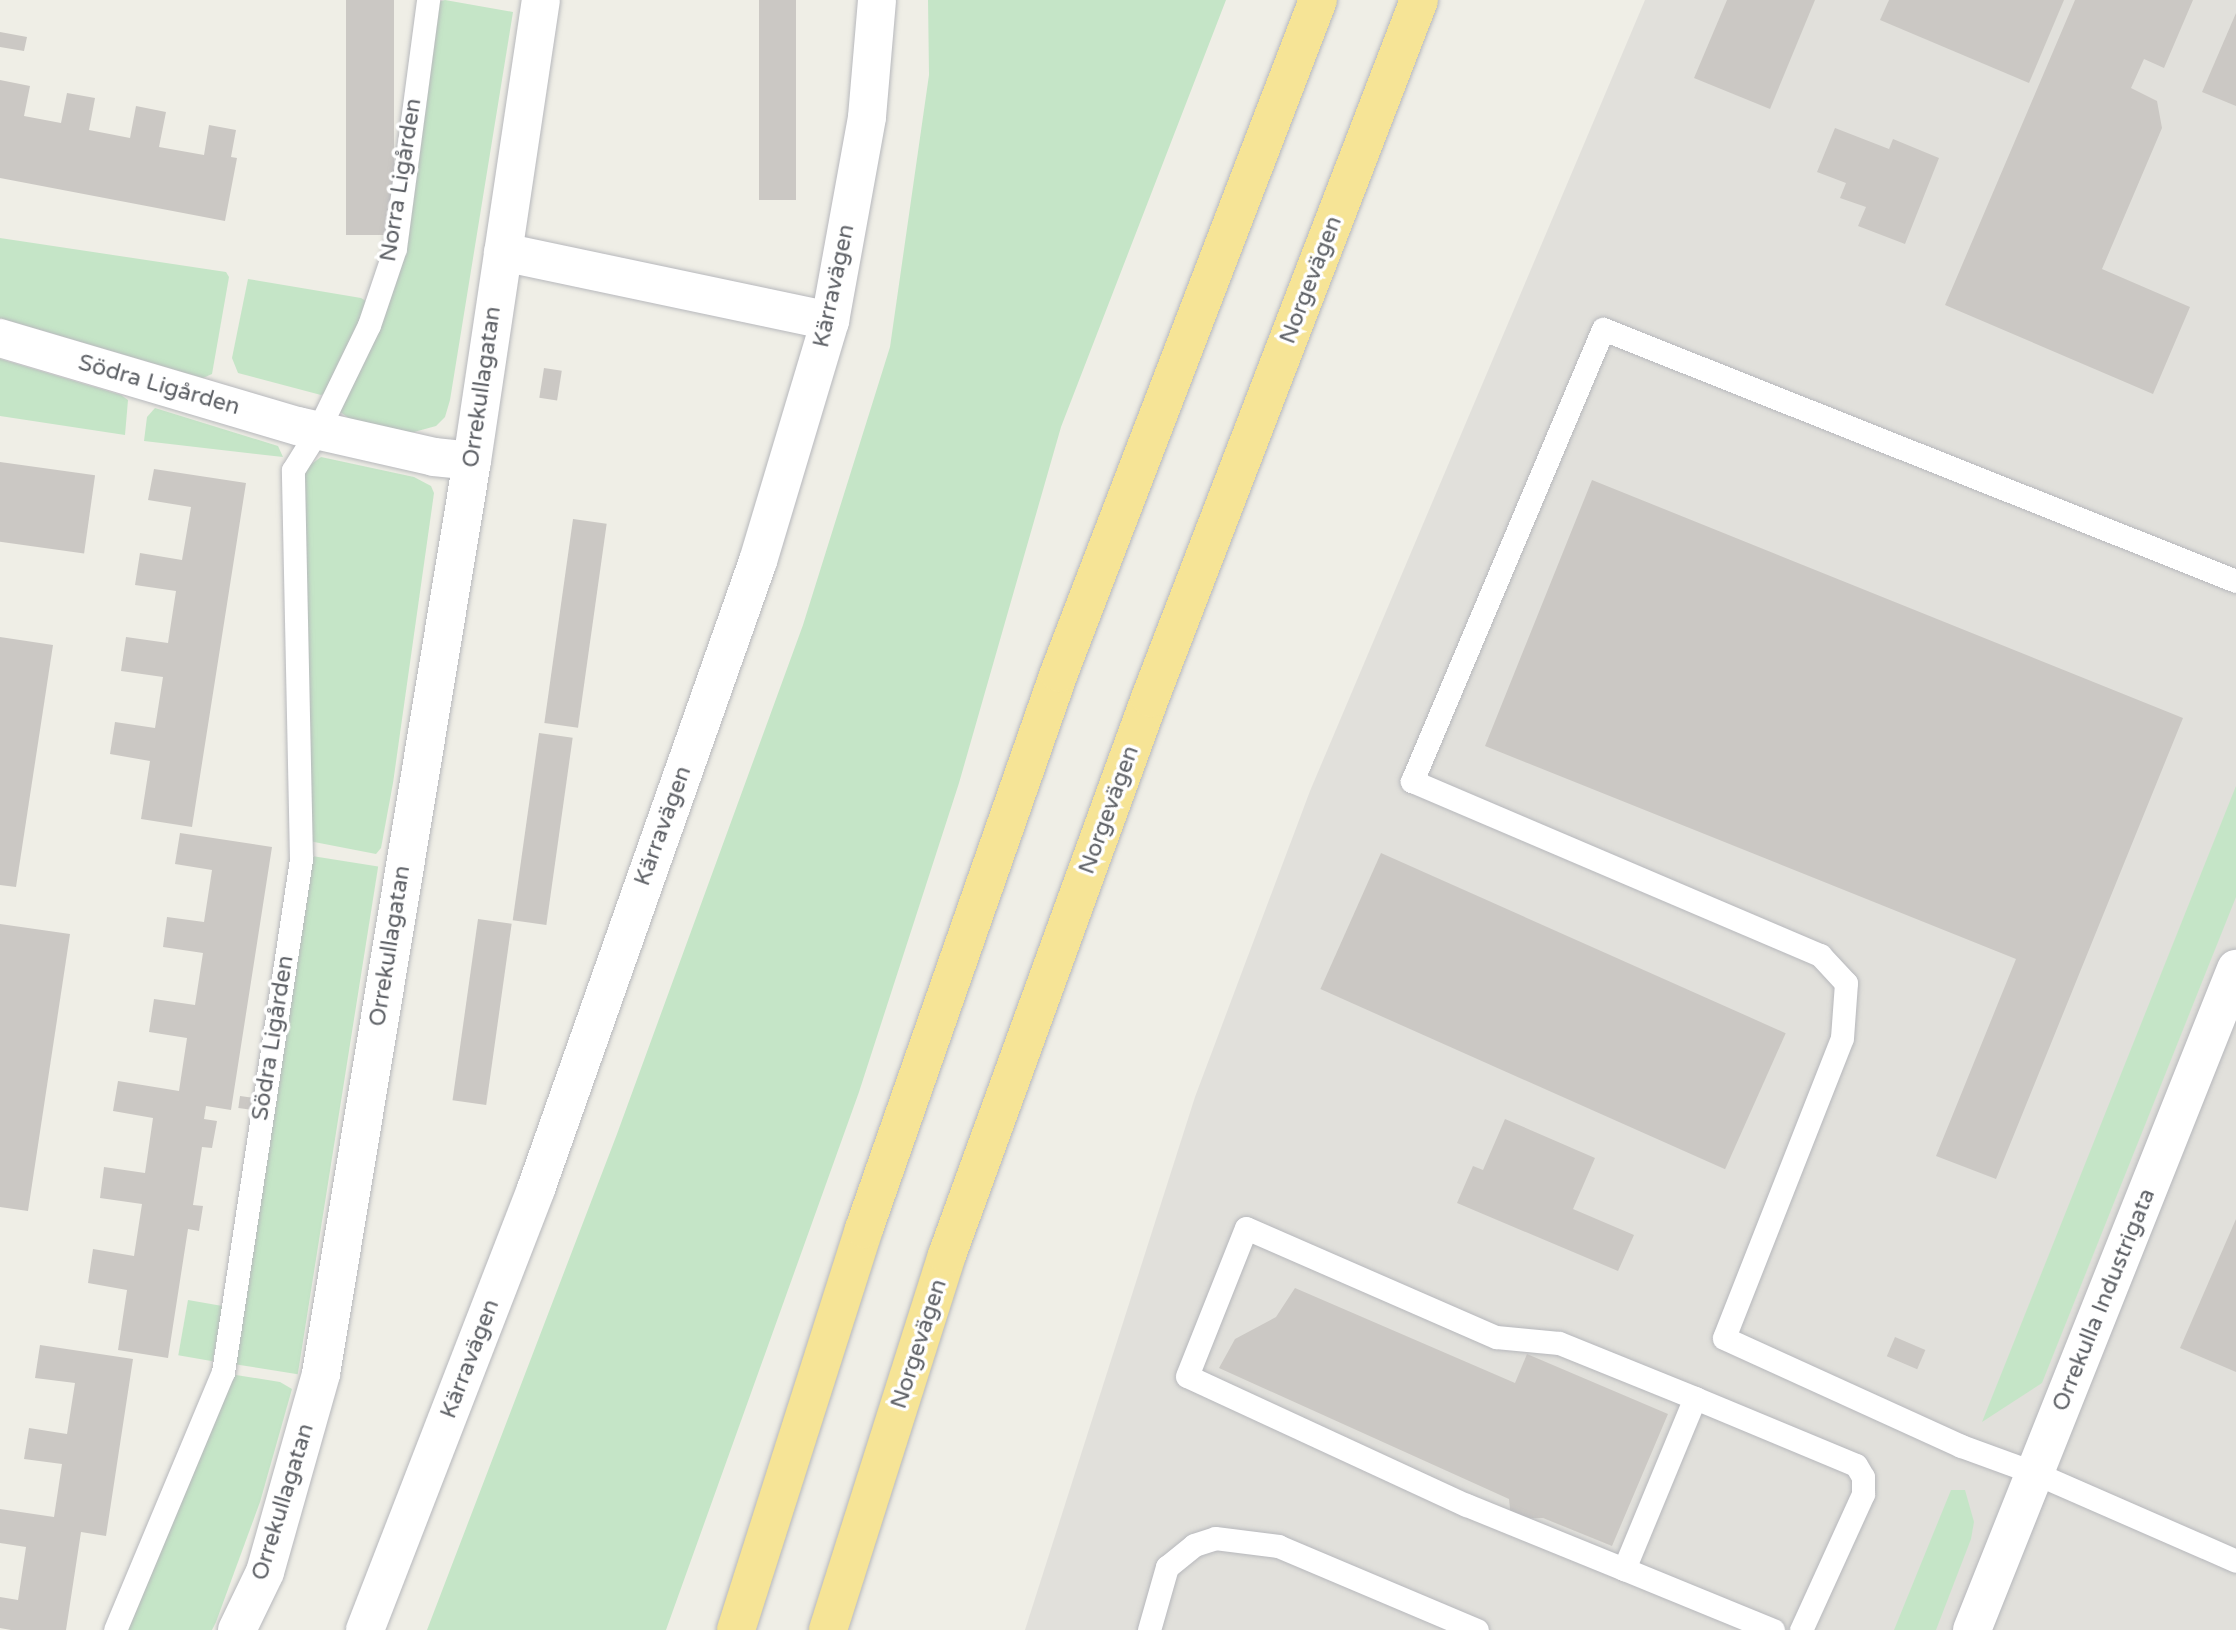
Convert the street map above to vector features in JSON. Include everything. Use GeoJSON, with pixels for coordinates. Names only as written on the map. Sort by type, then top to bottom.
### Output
{"type":"FeatureCollection","features":[{"type":"Feature","properties":{"kind":"highway"},"geometry":{"type":"LineString","coordinates":[[736,1630],[863,1229],[1055,685],[1318,0]]}},
{"type":"Feature","properties":{"kind":"highway","name":"Norgevägen"},"geometry":{"type":"LineString","coordinates":[[828,1630],[947,1255],[1150,698],[1419,0]]}},
{"type":"Feature","properties":{"kind":"street","name":"Orrekullagatan"},"geometry":{"type":"LineString","coordinates":[[237,1630],[265,1572],[321,1374],[472,461],[541,0]]}},
{"type":"Feature","properties":{"kind":"street","name":"Kärravägen"},"geometry":{"type":"LineString","coordinates":[[365,1630],[545,1164],[758,561],[830,321],[867,117],[877,0]]}},
{"type":"Feature","properties":{"kind":"street"},"geometry":{"type":"LineString","coordinates":[[502,251],[830,321]]}},
{"type":"Feature","properties":{"kind":"street","name":"Södra Ligården"},"geometry":{"type":"LineString","coordinates":[[0,338],[318,430],[434,457],[472,461]]}},
{"type":"Feature","properties":{"kind":"street","name":"Orrekulla Industrigata"},"geometry":{"type":"LineString","coordinates":[[1972,1630],[2236,970]]}},
{"type":"Feature","properties":{"kind":"lane","name":"Norra Ligården"},"geometry":{"type":"LineString","coordinates":[[318,430],[369,325],[395,248],[428,0]]}},
{"type":"Feature","properties":{"kind":"lane"},"geometry":{"type":"LineString","coordinates":[[2236,581],[1603,329],[1412,781],[1820,955],[1846,983],[1842,1038],[1724,1338],[1961,1446],[2035,1473],[2236,1561]]}},
{"type":"Feature","properties":{"kind":"lane","name":"Södra Ligården"},"geometry":{"type":"LineString","coordinates":[[115,1630],[223,1372],[300,859],[293,470],[318,430]]}},
{"type":"Feature","properties":{"kind":"lane"},"geometry":{"type":"LineString","coordinates":[[1773,1630],[1466,1505],[1187,1376],[1246,1228],[1496,1337],[1559,1343],[1856,1465],[1863,1477],[1863,1494],[1801,1630]]}},
{"type":"Feature","properties":{"kind":"lane"},"geometry":{"type":"LineString","coordinates":[[1624,1569],[1695,1398]]}},
{"type":"Feature","properties":{"kind":"lane"},"geometry":{"type":"LineString","coordinates":[[1149,1630],[1167,1567],[1194,1545],[1238,1538],[1278,1546],[1477,1630]]}},
{"type":"Feature","properties":{"kind":"shaded area"},"geometry":{"type":"Polygon","coordinates":[[[1645,0],[2236,0],[2236,1630],[1025,1630],[1195,1097],[1310,791],[1645,0]]]}},
{"type":"Feature","properties":{"kind":"green space"},"geometry":{"type":"Polygon","coordinates":[[[445,0],[513,12],[450,400],[445,417],[436,426],[403,435],[351,420],[338,410],[362,360],[438,2],[445,0]]]}},
{"type":"Feature","properties":{"kind":"green space"},"geometry":{"type":"Polygon","coordinates":[[[928,0],[1226,0],[1061,427],[959,783],[859,1092],[666,1630],[427,1630],[617,1134],[803,625],[890,347],[929,75],[928,0]]]}},
{"type":"Feature","properties":{"kind":"green space"},"geometry":{"type":"Polygon","coordinates":[[[0,238],[226,272],[229,277],[212,374],[203,378],[0,318],[0,238]]]}},
{"type":"Feature","properties":{"kind":"green space"},"geometry":{"type":"Polygon","coordinates":[[[248,279],[361,298],[369,303],[330,391],[321,395],[238,373],[232,358],[248,279]]]}},
{"type":"Feature","properties":{"kind":"green space"},"geometry":{"type":"Polygon","coordinates":[[[0,359],[121,395],[128,400],[125,435],[0,416],[0,359]]]}},
{"type":"Feature","properties":{"kind":"green space"},"geometry":{"type":"Polygon","coordinates":[[[155,408],[278,446],[283,457],[144,441],[147,417],[155,408]]]}},
{"type":"Feature","properties":{"kind":"green space"},"geometry":{"type":"Polygon","coordinates":[[[321,457],[414,477],[431,486],[434,493],[393,783],[381,848],[376,854],[309,841],[301,472],[321,457]]]}},
{"type":"Feature","properties":{"kind":"green space"},"geometry":{"type":"Polygon","coordinates":[[[2236,786],[2236,897],[2042,1383],[1982,1422],[2236,786]]]}},
{"type":"Feature","properties":{"kind":"green space"},"geometry":{"type":"Polygon","coordinates":[[[312,856],[378,866],[298,1374],[232,1364],[312,856]]]}},
{"type":"Feature","properties":{"kind":"green space"},"geometry":{"type":"Polygon","coordinates":[[[188,1300],[222,1306],[213,1361],[178,1355],[188,1300]]]}},
{"type":"Feature","properties":{"kind":"green space"},"geometry":{"type":"Polygon","coordinates":[[[230,1374],[280,1382],[292,1389],[260,1502],[216,1622],[212,1630],[120,1630],[230,1374]]]}},
{"type":"Feature","properties":{"kind":"green space"},"geometry":{"type":"Polygon","coordinates":[[[1951,1490],[1965,1490],[1974,1522],[1971,1539],[1936,1630],[1894,1630],[1951,1490]]]}},
{"type":"Feature","properties":{"kind":"building"},"geometry":{"type":"Polygon","coordinates":[[[346,0],[394,0],[394,235],[346,235],[346,0]]]}},
{"type":"Feature","properties":{"kind":"building"},"geometry":{"type":"Polygon","coordinates":[[[759,0],[796,0],[796,200],[759,200],[759,0]]]}},
{"type":"Feature","properties":{"kind":"building"},"geometry":{"type":"Polygon","coordinates":[[[1727,0],[1815,0],[1770,109],[1694,78],[1727,0]]]}},
{"type":"Feature","properties":{"kind":"building"},"geometry":{"type":"Polygon","coordinates":[[[1889,0],[2064,0],[2029,83],[1880,20],[1889,0]]]}},
{"type":"Feature","properties":{"kind":"building"},"geometry":{"type":"Polygon","coordinates":[[[2075,0],[2193,0],[2164,68],[2144,59],[2131,88],[2157,101],[2162,128],[2102,269],[2190,307],[2153,394],[1945,305],[2075,0]]]}},
{"type":"Feature","properties":{"kind":"building"},"geometry":{"type":"Polygon","coordinates":[[[2236,13],[2236,106],[2202,92],[2236,13]]]}},
{"type":"Feature","properties":{"kind":"building"},"geometry":{"type":"Polygon","coordinates":[[[0,32],[27,37],[24,51],[0,47],[0,32]]]}},
{"type":"Feature","properties":{"kind":"building"},"geometry":{"type":"Polygon","coordinates":[[[0,80],[30,86],[24,116],[61,123],[67,93],[95,98],[89,130],[130,138],[136,106],[166,112],[159,147],[204,155],[209,125],[236,130],[231,157],[237,158],[225,221],[0,178],[0,80]]]}},
{"type":"Feature","properties":{"kind":"building"},"geometry":{"type":"Polygon","coordinates":[[[1835,128],[1889,149],[1893,139],[1939,158],[1905,244],[1858,226],[1866,207],[1840,198],[1846,183],[1817,172],[1835,128]]]}},
{"type":"Feature","properties":{"kind":"building"},"geometry":{"type":"Polygon","coordinates":[[[544,368],[562,371],[557,400],[539,398],[544,368]]]}},
{"type":"Feature","properties":{"kind":"building"},"geometry":{"type":"Polygon","coordinates":[[[0,462],[95,475],[84,554],[0,542],[0,462]]]}},
{"type":"Feature","properties":{"kind":"building"},"geometry":{"type":"Polygon","coordinates":[[[154,469],[246,483],[192,827],[141,819],[150,761],[110,754],[115,722],[155,728],[163,677],[121,671],[126,637],[168,643],[176,591],[135,585],[140,553],[182,560],[191,507],[148,500],[154,469]]]}},
{"type":"Feature","properties":{"kind":"building"},"geometry":{"type":"Polygon","coordinates":[[[1592,480],[2183,718],[1996,1179],[1936,1156],[2016,959],[1485,746],[1592,480]]]}},
{"type":"Feature","properties":{"kind":"building"},"geometry":{"type":"Polygon","coordinates":[[[573,519],[607,524],[578,728],[544,723],[573,519]]]}},
{"type":"Feature","properties":{"kind":"building"},"geometry":{"type":"Polygon","coordinates":[[[0,637],[53,645],[16,887],[0,885],[0,637]]]}},
{"type":"Feature","properties":{"kind":"building"},"geometry":{"type":"Polygon","coordinates":[[[539,733],[573,738],[546,925],[513,920],[539,733]]]}},
{"type":"Feature","properties":{"kind":"building"},"geometry":{"type":"Polygon","coordinates":[[[180,833],[272,847],[231,1110],[206,1106],[204,1119],[217,1121],[212,1148],[202,1147],[193,1205],[203,1206],[199,1231],[188,1229],[168,1358],[118,1350],[127,1290],[88,1283],[93,1249],[134,1256],[142,1204],[100,1198],[104,1167],[145,1173],[153,1118],[113,1111],[118,1081],[179,1091],[187,1038],[149,1032],[154,999],[195,1005],[203,953],[163,947],[167,917],[204,922],[212,870],[175,864],[180,833]]]}},
{"type":"Feature","properties":{"kind":"building"},"geometry":{"type":"Polygon","coordinates":[[[1381,853],[1786,1033],[1725,1169],[1320,989],[1381,853]]]}},
{"type":"Feature","properties":{"kind":"building"},"geometry":{"type":"Polygon","coordinates":[[[478,919],[512,924],[486,1105],[453,1100],[478,919]]]}},
{"type":"Feature","properties":{"kind":"building"},"geometry":{"type":"Polygon","coordinates":[[[0,924],[70,934],[28,1211],[0,1207],[0,924]]]}},
{"type":"Feature","properties":{"kind":"building"},"geometry":{"type":"Polygon","coordinates":[[[240,1096],[255,1098],[253,1110],[238,1108],[240,1096]]]}},
{"type":"Feature","properties":{"kind":"building"},"geometry":{"type":"Polygon","coordinates":[[[1505,1119],[1595,1158],[1573,1209],[1634,1235],[1618,1271],[1457,1203],[1473,1166],[1483,1170],[1505,1119]]]}},
{"type":"Feature","properties":{"kind":"building"},"geometry":{"type":"Polygon","coordinates":[[[2236,1219],[2236,1372],[2180,1348],[2236,1219]]]}},
{"type":"Feature","properties":{"kind":"building"},"geometry":{"type":"Polygon","coordinates":[[[1295,1288],[1515,1383],[1527,1354],[1668,1414],[1612,1546],[1543,1518],[1511,1519],[1509,1499],[1219,1368],[1235,1339],[1276,1317],[1295,1288]]]}},
{"type":"Feature","properties":{"kind":"building"},"geometry":{"type":"Polygon","coordinates":[[[1895,1337],[1925,1350],[1917,1369],[1887,1356],[1895,1337]]]}},
{"type":"Feature","properties":{"kind":"building"},"geometry":{"type":"Polygon","coordinates":[[[40,1345],[133,1359],[106,1536],[81,1532],[66,1630],[11,1630],[0,1628],[0,1597],[18,1600],[26,1547],[0,1543],[0,1509],[54,1517],[62,1464],[24,1459],[29,1428],[67,1434],[75,1383],[35,1378],[40,1345]]]}}]}
